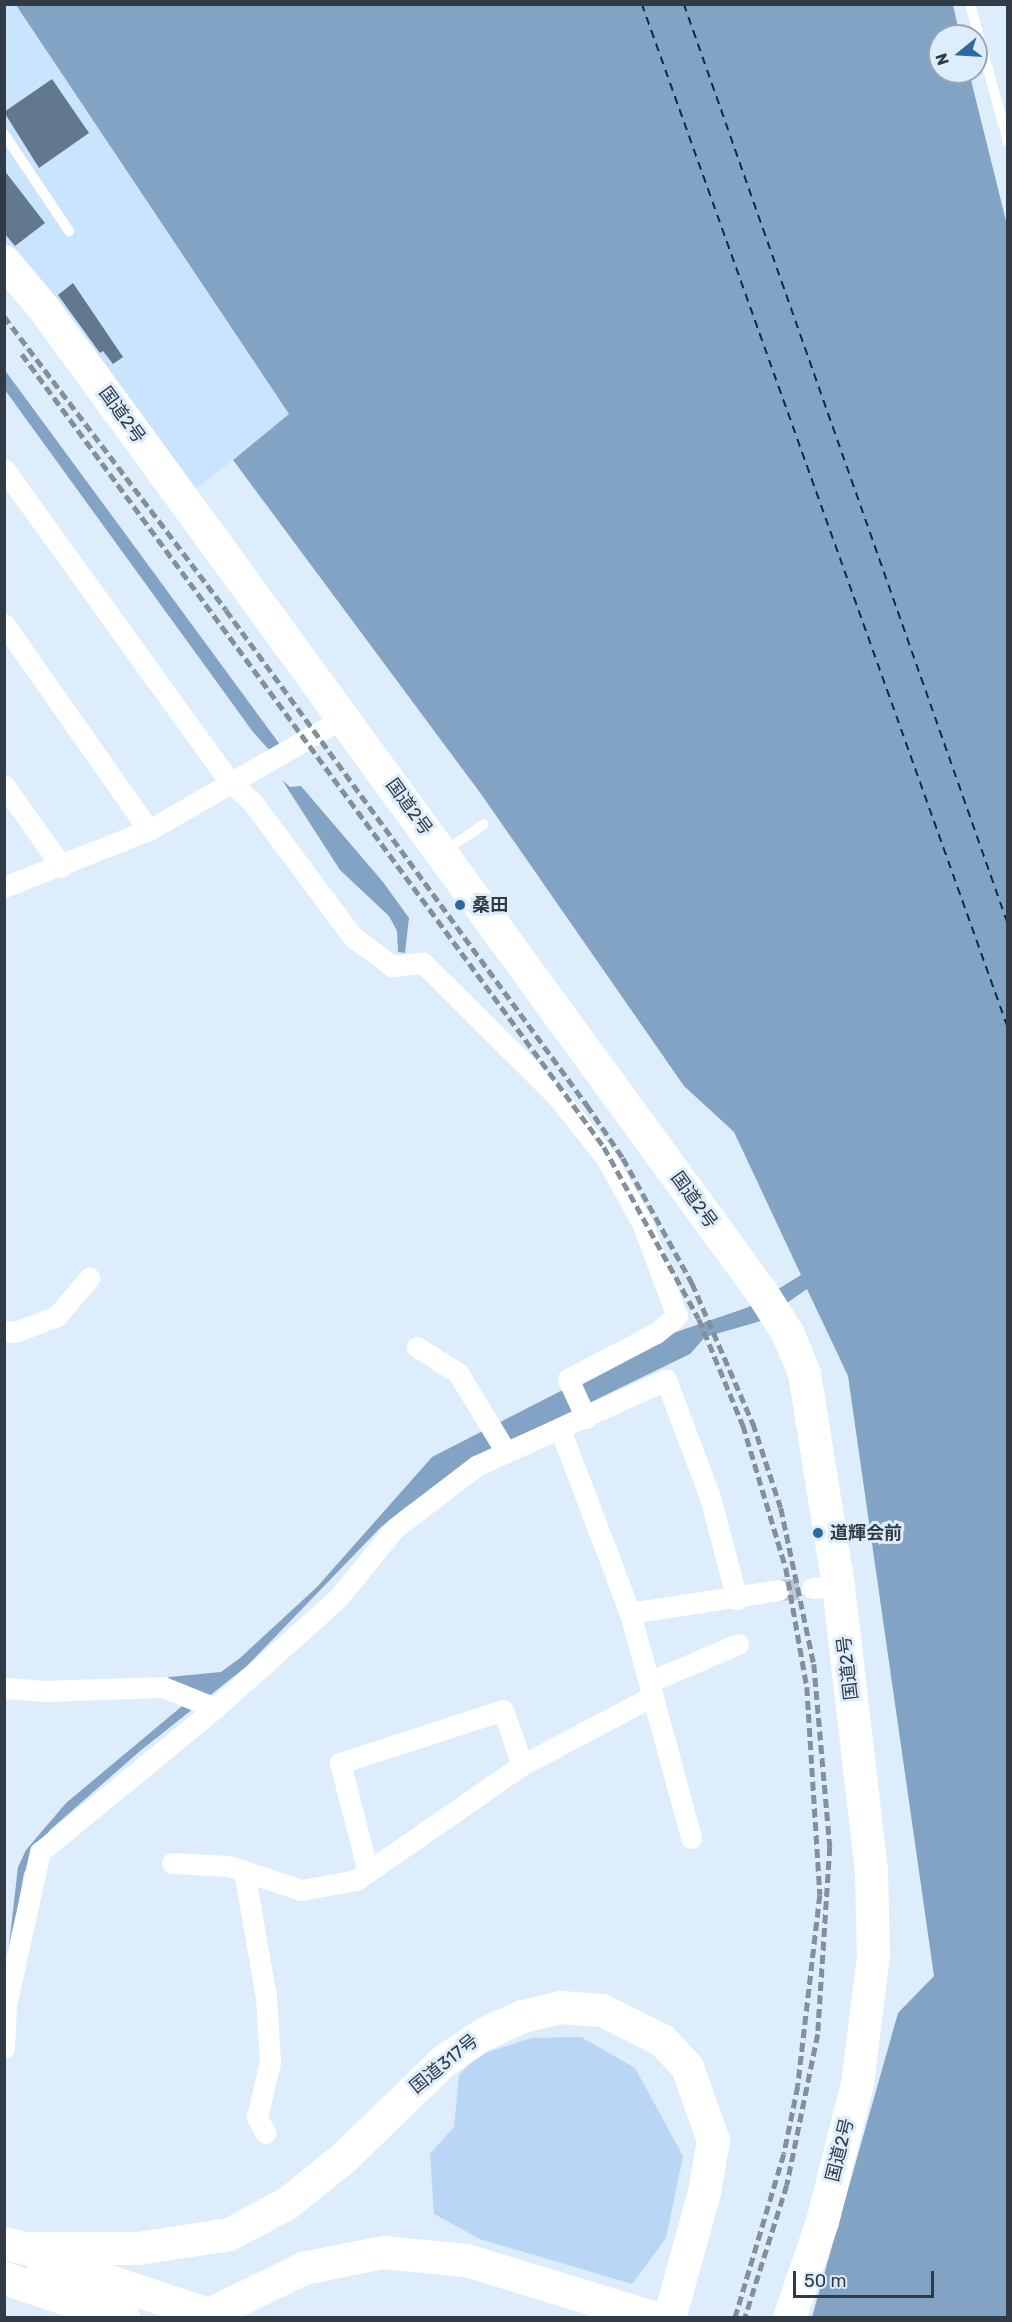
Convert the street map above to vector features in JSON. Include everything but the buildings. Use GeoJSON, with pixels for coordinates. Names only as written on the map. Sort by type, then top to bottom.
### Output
{"type":"FeatureCollection","features":[{"type":"Feature","properties":{"kind":"highway","name":"国道2号"},"geometry":{"type":"LineString","coordinates":[[4,261],[45,310],[768,1301],[804,1373],[825,1587],[871,1870],[873,1955],[857,2083],[822,2221],[789,2318]]}},
{"type":"Feature","properties":{"kind":"highway","name":"国道317号"},"geometry":{"type":"LineString","coordinates":[[12,2246],[138,2248],[230,2234],[287,2203],[343,2158],[442,2061],[483,2034],[522,2016],[561,2007],[602,2010],[662,2040],[687,2067],[713,2140],[704,2192],[669,2318]]}},
{"type":"Feature","properties":{"kind":"highway"},"geometry":{"type":"LineString","coordinates":[[12,2246],[220,2318]]}},
{"type":"Feature","properties":{"kind":"highway"},"geometry":{"type":"LineString","coordinates":[[201,2318],[303,2268],[383,2252],[466,2260],[573,2290],[656,2318]]}},
{"type":"Feature","properties":{"kind":"highway"},"geometry":{"type":"LineString","coordinates":[[4,2278],[124,2318]]}},
{"type":"Feature","properties":{"kind":"street"},"geometry":{"type":"LineString","coordinates":[[4,470],[12,495],[230,782],[253,803],[368,952],[392,966],[423,963],[557,1096],[606,1158],[642,1223],[676,1316],[656,1334],[568,1378],[586,1418]]}},
{"type":"Feature","properties":{"kind":"street"},"geometry":{"type":"LineString","coordinates":[[4,624],[149,830]]}},
{"type":"Feature","properties":{"kind":"street"},"geometry":{"type":"LineString","coordinates":[[4,887],[62,867],[149,830],[343,718]]}},
{"type":"Feature","properties":{"kind":"street"},"geometry":{"type":"LineString","coordinates":[[4,785],[62,867]]}},
{"type":"Feature","properties":{"kind":"street"},"geometry":{"type":"LineString","coordinates":[[4,1331],[15,1332],[57,1316],[89,1278]]}},
{"type":"Feature","properties":{"kind":"street"},"geometry":{"type":"LineString","coordinates":[[417,1347],[458,1373],[485,1412],[506,1452]]}},
{"type":"Feature","properties":{"kind":"street"},"geometry":{"type":"LineString","coordinates":[[4,2048],[5,2006],[40,1852],[202,1702],[339,1597],[395,1528],[476,1466],[560,1430],[666,1380],[710,1497],[736,1600]]}},
{"type":"Feature","properties":{"kind":"street"},"geometry":{"type":"LineString","coordinates":[[560,1430],[630,1613],[691,1838]]}},
{"type":"Feature","properties":{"kind":"street"},"geometry":{"type":"LineString","coordinates":[[630,1613],[736,1600],[777,1590]]}},
{"type":"Feature","properties":{"kind":"street"},"geometry":{"type":"LineString","coordinates":[[172,1863],[244,1871],[301,1890],[356,1880],[522,1764],[651,1689],[738,1644]]}},
{"type":"Feature","properties":{"kind":"street"},"geometry":{"type":"LineString","coordinates":[[4,1688],[43,1691],[163,1687],[202,1702]]}},
{"type":"Feature","properties":{"kind":"street"},"geometry":{"type":"LineString","coordinates":[[368,1872],[340,1763],[503,1710],[522,1764]]}},
{"type":"Feature","properties":{"kind":"street"},"geometry":{"type":"LineString","coordinates":[[244,1871],[266,1997],[270,2062],[258,2117],[265,2133]]}},
{"type":"Feature","properties":{"kind":"lane"},"geometry":{"type":"LineString","coordinates":[[970,4],[1008,142]]}},
{"type":"Feature","properties":{"kind":"lane"},"geometry":{"type":"LineString","coordinates":[[4,134],[69,231]]}},
{"type":"Feature","properties":{"kind":"lane"},"geometry":{"type":"LineString","coordinates":[[442,853],[483,824]]}},
{"type":"Feature","properties":{"kind":"shaded area"},"geometry":{"type":"Polygon","coordinates":[[[4,5],[16,5],[289,414],[196,489],[67,316],[5,242],[4,5]]]}},
{"type":"Feature","properties":{"kind":"shaded area"},"geometry":{"type":"Polygon","coordinates":[[[16,5],[953,5],[957,24],[928,24],[928,84],[972,84],[1008,229],[1007,2317],[812,2317],[898,2013],[934,1976],[848,1376],[807,1289],[761,1321],[705,1337],[690,1354],[519,1437],[409,1505],[381,1527],[247,1666],[140,1751],[50,1830],[24,1873],[5,1980],[18,1867],[26,1850],[66,1803],[181,1707],[192,1693],[166,1680],[169,1677],[221,1672],[240,1658],[317,1587],[432,1457],[676,1332],[749,1307],[801,1275],[734,1132],[684,1086],[481,794],[233,460],[289,414],[16,5]]]}},
{"type":"Feature","properties":{"kind":"shaded area"},"geometry":{"type":"Polygon","coordinates":[[[4,369],[281,746],[271,752],[253,732],[5,390],[4,369]]]}},
{"type":"Feature","properties":{"kind":"shaded area"},"geometry":{"type":"Polygon","coordinates":[[[282,780],[290,787],[301,786],[383,882],[409,918],[405,953],[398,952],[397,931],[389,916],[340,870],[282,780]]]}},
{"type":"Feature","properties":{"kind":"shaded area"},"geometry":{"type":"Polygon","coordinates":[[[581,2037],[635,2068],[683,2156],[666,2238],[632,2284],[480,2239],[434,2214],[430,2154],[454,2127],[459,2075],[478,2055],[532,2038],[581,2037]]]}},
{"type":"Feature","properties":{"kind":"ferry route"},"geometry":{"type":"LineString","coordinates":[[642,4],[1008,1028]]}},
{"type":"Feature","properties":{"kind":"ferry route"},"geometry":{"type":"LineString","coordinates":[[684,4],[1008,924]]}},
{"type":"Feature","properties":{"kind":"tunnel"},"geometry":{"type":"LineString","coordinates":[[778,1590],[812,1588]]}},
{"type":"Feature","properties":{"kind":"railway"},"geometry":{"type":"LineString","coordinates":[[4,316],[226,610],[587,1105],[623,1158],[692,1283],[753,1423],[781,1508],[814,1664],[830,1847],[818,2034],[787,2185],[745,2318]]}},
{"type":"Feature","properties":{"kind":"railway"},"geometry":{"type":"LineString","coordinates":[[22,354],[604,1147],[699,1319],[743,1425],[786,1568],[807,1687],[820,1895],[798,2086],[784,2154],[735,2318]]}},
{"type":"Feature","properties":{"kind":"place","name":"桑田"},"geometry":{"type":"Point","coordinates":[460,905]}},
{"type":"Feature","properties":{"kind":"place","name":"道輝会前"},"geometry":{"type":"Point","coordinates":[818,1533]}}]}
